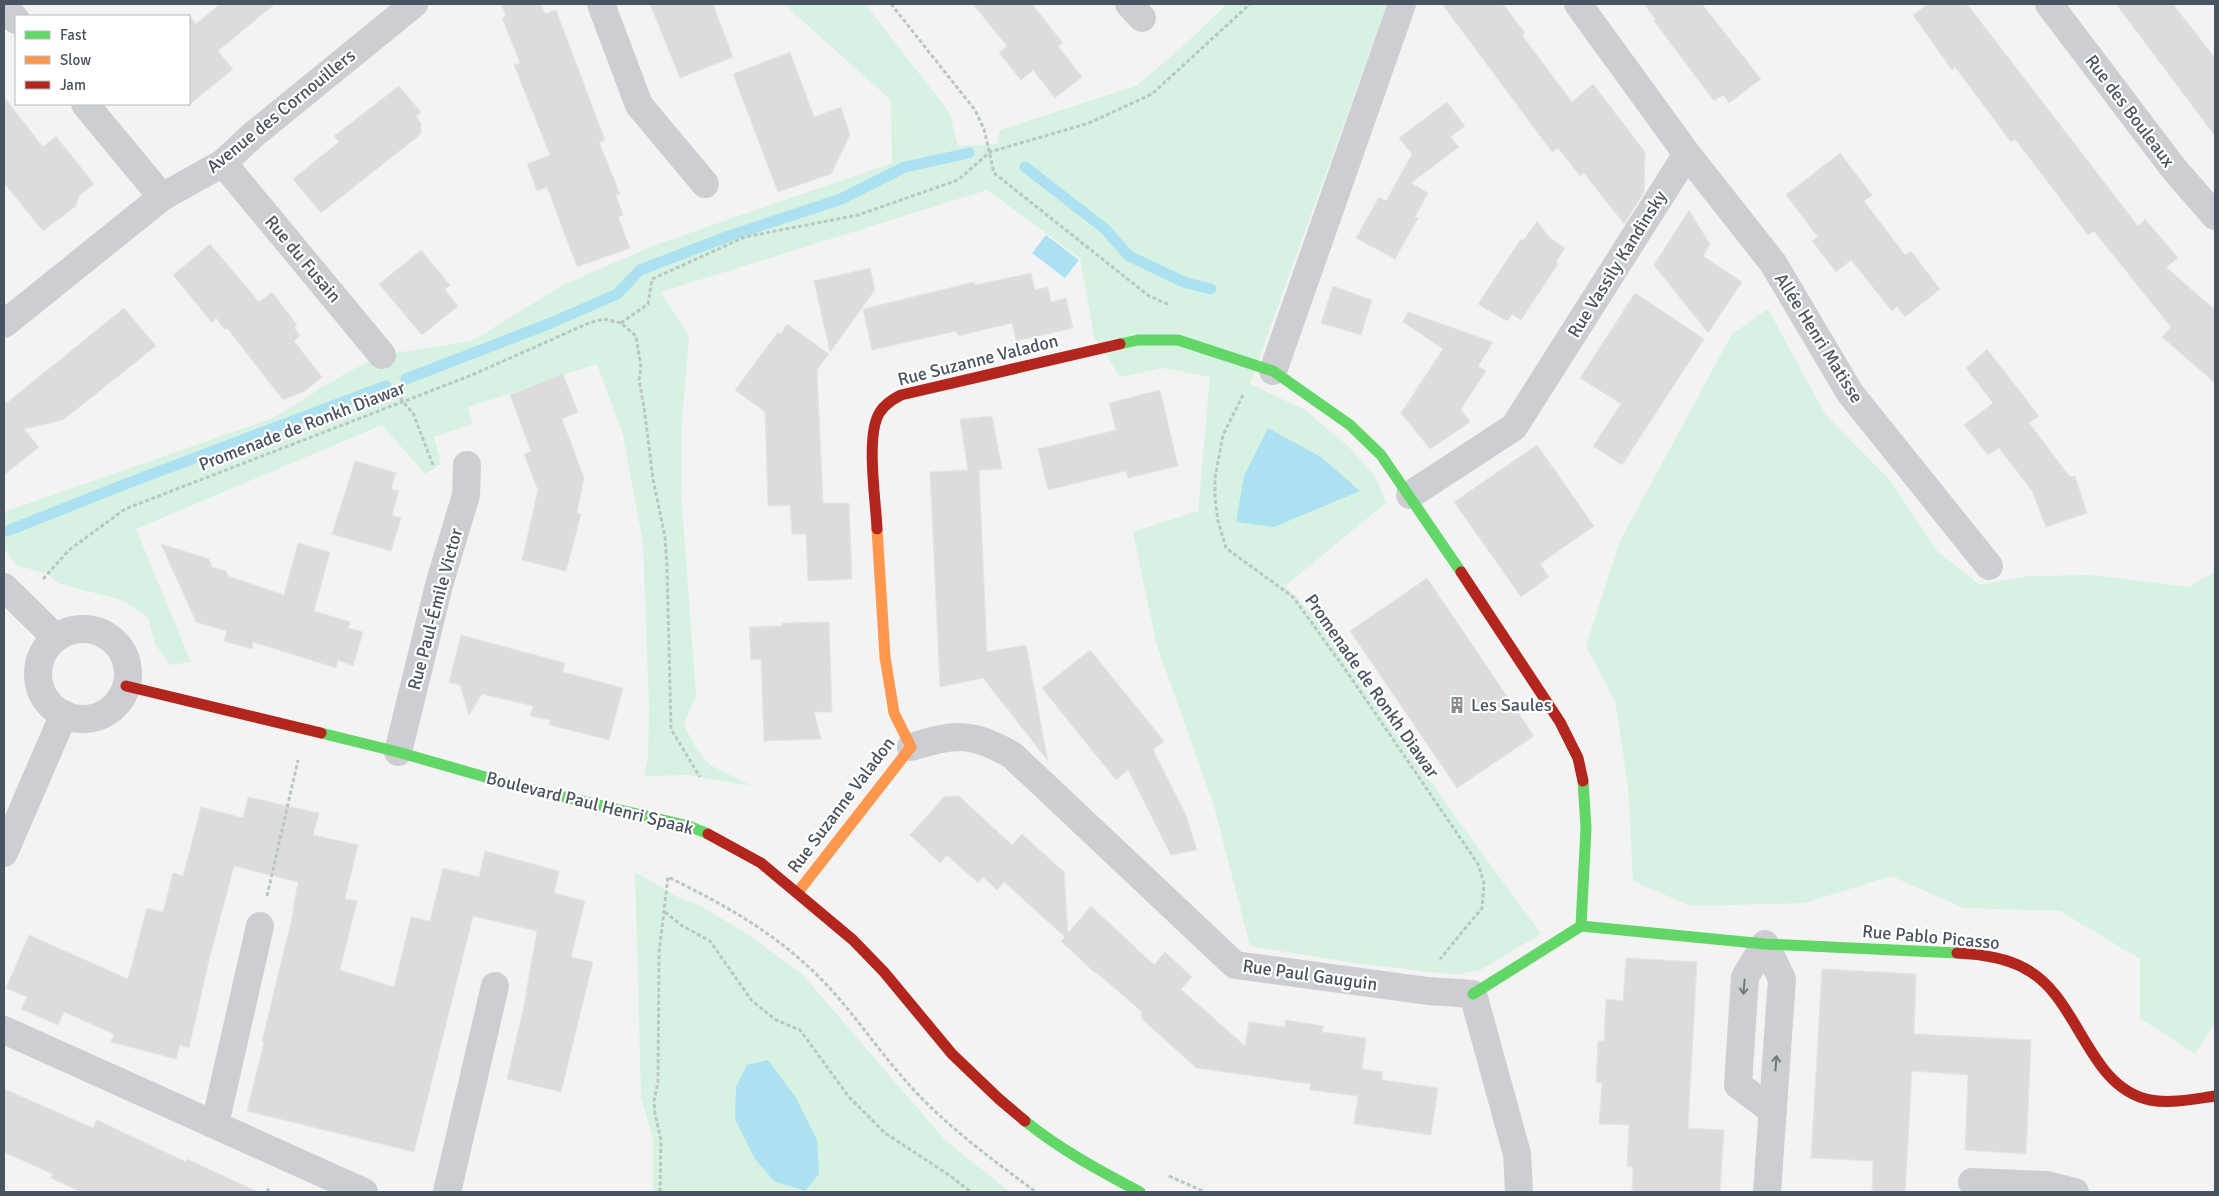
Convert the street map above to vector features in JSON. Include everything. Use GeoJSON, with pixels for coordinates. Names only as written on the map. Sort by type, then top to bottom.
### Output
{"type":"FeatureCollection","features":[{"type":"Feature","properties":{"kind":"street","name":"Avenue des Cornouillers"},"geometry":{"type":"LineString","coordinates":[[4,324],[162,197],[223,163],[253,135],[414,4]]}},
{"type":"Feature","properties":{"kind":"street"},"geometry":{"type":"LineString","coordinates":[[600,4],[639,105],[705,184]]}},
{"type":"Feature","properties":{"kind":"street"},"geometry":{"type":"LineString","coordinates":[[1264,368],[1402,4]]}},
{"type":"Feature","properties":{"kind":"street"},"geometry":{"type":"LineString","coordinates":[[1578,4],[1687,154]]}},
{"type":"Feature","properties":{"kind":"street","name":"Rue des Bouleaux"},"geometry":{"type":"LineString","coordinates":[[2049,4],[2174,169],[2215,216]]}},
{"type":"Feature","properties":{"kind":"street"},"geometry":{"type":"LineString","coordinates":[[4,5],[15,19]]}},
{"type":"Feature","properties":{"kind":"street"},"geometry":{"type":"LineString","coordinates":[[86,105],[162,197]]}},
{"type":"Feature","properties":{"kind":"street","name":"Rue Vassily Kandinsky"},"geometry":{"type":"LineString","coordinates":[[1410,494],[1514,427],[1687,154]]}},
{"type":"Feature","properties":{"kind":"street","name":"Allée Henri Matisse"},"geometry":{"type":"LineString","coordinates":[[1687,154],[1773,263],[1850,393],[1990,566]]}},
{"type":"Feature","properties":{"kind":"street","name":"Rue du Fusain"},"geometry":{"type":"LineString","coordinates":[[223,163],[382,355]]}},
{"type":"Feature","properties":{"kind":"street","name":"Rue Suzanne Valadon"},"geometry":{"type":"LineString","coordinates":[[798,892],[911,747],[894,712],[885,657],[872,439],[874,423],[879,412],[888,402],[901,395],[1138,340],[1178,340],[1264,368],[1350,425],[1381,455],[1410,494],[1555,714],[1574,747],[1581,770],[1585,798],[1581,926]]}},
{"type":"Feature","properties":{"kind":"street","name":"Rue Paul-Émile Victor"},"geometry":{"type":"LineString","coordinates":[[398,752],[438,584],[466,495],[467,465]]}},
{"type":"Feature","properties":{"kind":"street"},"geometry":{"type":"LineString","coordinates":[[12,596],[56,638]]}},
{"type":"Feature","properties":{"kind":"street"},"geometry":{"type":"LineString","coordinates":[[72,630],[97,631],[118,646],[124,657],[128,670],[126,686],[118,701],[101,715],[80,718],[64,714],[54,708],[45,698],[38,674],[42,654],[56,638],[72,630]]}},
{"type":"Feature","properties":{"kind":"street","name":"Boulevard Paul Henri Spaak"},"geometry":{"type":"LineString","coordinates":[[126,686],[398,752],[513,785],[689,826],[720,839],[760,863],[798,892],[853,940],[884,972],[952,1054],[999,1099],[1045,1137],[1093,1168],[1140,1192]]}},
{"type":"Feature","properties":{"kind":"street"},"geometry":{"type":"LineString","coordinates":[[4,853],[64,714]]}},
{"type":"Feature","properties":{"kind":"street","name":"Rue Paul Gauguin"},"geometry":{"type":"LineString","coordinates":[[911,747],[936,739],[962,736],[988,741],[1012,755],[1235,965],[1428,992],[1472,994]]}},
{"type":"Feature","properties":{"kind":"street"},"geometry":{"type":"LineString","coordinates":[[215,1124],[260,926]]}},
{"type":"Feature","properties":{"kind":"street"},"geometry":{"type":"LineString","coordinates":[[1519,1192],[1517,1154],[1472,994],[1581,926]]}},
{"type":"Feature","properties":{"kind":"street","name":"Rue Pablo Picasso"},"geometry":{"type":"LineString","coordinates":[[1581,926],[1765,944],[1965,953],[2002,959],[2025,968],[2051,990],[2062,1003],[2111,1080],[2130,1092],[2150,1100],[2179,1101],[2215,1096]]}},
{"type":"Feature","properties":{"kind":"street"},"geometry":{"type":"LineString","coordinates":[[1765,944],[1745,977],[1738,1085],[1773,1111]]}},
{"type":"Feature","properties":{"kind":"street"},"geometry":{"type":"LineString","coordinates":[[1765,944],[1782,979],[1767,1192]]}},
{"type":"Feature","properties":{"kind":"street"},"geometry":{"type":"LineString","coordinates":[[447,1192],[495,986]]}},
{"type":"Feature","properties":{"kind":"street"},"geometry":{"type":"LineString","coordinates":[[4,1030],[364,1192]]}},
{"type":"Feature","properties":{"kind":"street"},"geometry":{"type":"LineString","coordinates":[[1972,1182],[2047,1184],[2075,1192]]}},
{"type":"Feature","properties":{"kind":"path"},"geometry":{"type":"LineString","coordinates":[[891,4],[976,110],[984,129],[994,173],[1149,296],[1176,308]]}},
{"type":"Feature","properties":{"kind":"path"},"geometry":{"type":"LineString","coordinates":[[700,777],[672,729],[669,602],[665,537],[653,479],[639,380],[638,344],[636,336],[621,323],[648,304],[652,279],[745,237],[858,215],[958,180],[990,152],[1089,123],[1152,94],[1250,4]]}},
{"type":"Feature","properties":{"kind":"path","name":"Promenade de Ronkh Diawar"},"geometry":{"type":"LineString","coordinates":[[12,596],[69,550],[125,510],[472,375],[590,322],[604,319],[621,323]]}},
{"type":"Feature","properties":{"kind":"path"},"geometry":{"type":"LineString","coordinates":[[382,355],[385,366],[403,402],[413,413],[438,478],[466,495]]}},
{"type":"Feature","properties":{"kind":"path","name":"Promenade de Ronkh Diawar"},"geometry":{"type":"LineString","coordinates":[[1264,368],[1244,394],[1223,434],[1215,478],[1217,514],[1226,548],[1293,597],[1345,669],[1478,864],[1484,883],[1482,908],[1436,962],[1428,992]]}},
{"type":"Feature","properties":{"kind":"path"},"geometry":{"type":"LineString","coordinates":[[260,926],[305,729]]}},
{"type":"Feature","properties":{"kind":"path"},"geometry":{"type":"LineString","coordinates":[[660,1192],[662,1147],[654,1114],[654,1101],[658,1082],[659,953],[668,876],[733,910],[796,957],[835,995],[904,1080],[978,1149],[1036,1192]]}},
{"type":"Feature","properties":{"kind":"path"},"geometry":{"type":"LineString","coordinates":[[664,912],[681,926],[710,941],[752,1001],[776,1020],[800,1030],[849,1097],[885,1133],[950,1175],[971,1192]]}},
{"type":"Feature","properties":{"kind":"path"},"geometry":{"type":"LineString","coordinates":[[1161,1173],[1205,1192]]}},
{"type":"Feature","properties":{"kind":"green space"},"geometry":{"type":"Polygon","coordinates":[[[786,4],[865,4],[949,112],[958,146],[997,144],[1000,130],[1136,86],[1181,48],[1227,4],[1387,4],[1250,384],[1305,410],[1349,447],[1376,477],[1386,503],[1285,586],[1315,617],[1460,823],[1541,934],[1480,970],[1456,975],[1355,963],[1250,946],[1214,806],[1156,643],[1133,532],[1198,511],[1210,377],[1163,368],[1120,377],[1094,337],[1080,258],[987,190],[661,292],[689,336],[682,422],[681,491],[696,695],[684,725],[696,748],[710,765],[752,786],[687,775],[644,776],[648,757],[649,708],[643,544],[623,435],[597,364],[468,407],[473,424],[434,437],[441,464],[425,474],[382,425],[136,529],[191,662],[170,665],[155,644],[148,617],[122,600],[60,584],[47,574],[17,565],[4,549],[4,512],[273,418],[344,374],[382,355],[472,341],[561,286],[655,245],[892,163],[891,100],[788,8],[786,4]]]}},
{"type":"Feature","properties":{"kind":"green space"},"geometry":{"type":"Polygon","coordinates":[[[1768,309],[1825,414],[1889,479],[1938,552],[1980,585],[2028,576],[2092,575],[2189,587],[2215,572],[2215,1022],[2195,1054],[2140,1018],[2140,959],[2060,911],[1964,908],[1891,876],[1805,903],[1691,906],[1633,881],[1628,786],[1615,701],[1586,646],[1620,541],[1732,334],[1768,309]]]}},
{"type":"Feature","properties":{"kind":"green space"},"geometry":{"type":"Polygon","coordinates":[[[635,872],[678,897],[703,907],[750,936],[803,975],[945,1140],[1010,1192],[653,1192],[653,1140],[641,1097],[635,872]]]}},
{"type":"Feature","properties":{"kind":"water"},"geometry":{"type":"Polygon","coordinates":[[[1046,235],[1079,260],[1065,278],[1032,253],[1046,235]]]}},
{"type":"Feature","properties":{"kind":"water"},"geometry":{"type":"Polygon","coordinates":[[[1268,428],[1321,457],[1360,491],[1274,527],[1236,522],[1244,476],[1268,428]]]}},
{"type":"Feature","properties":{"kind":"water"},"geometry":{"type":"Polygon","coordinates":[[[768,1060],[796,1098],[817,1140],[819,1174],[805,1191],[774,1181],[755,1159],[735,1119],[736,1087],[747,1065],[768,1060]]]}},
{"type":"Feature","properties":{"kind":"building"},"geometry":{"type":"Polygon","coordinates":[[[220,4],[275,4],[218,51],[233,69],[190,104],[190,16],[196,24],[220,4]]]}},
{"type":"Feature","properties":{"kind":"building"},"geometry":{"type":"Polygon","coordinates":[[[501,4],[541,4],[545,14],[556,10],[605,140],[599,142],[620,194],[616,195],[623,215],[618,217],[630,248],[577,267],[547,187],[537,191],[527,164],[550,155],[514,65],[520,63],[502,18],[506,16],[501,4]]]}},
{"type":"Feature","properties":{"kind":"building"},"geometry":{"type":"Polygon","coordinates":[[[650,4],[713,4],[733,57],[680,78],[650,4]]]}},
{"type":"Feature","properties":{"kind":"building"},"geometry":{"type":"Polygon","coordinates":[[[973,4],[1032,4],[1063,43],[1058,46],[1082,77],[1055,98],[1033,70],[1021,80],[999,53],[1007,46],[973,4]]]}},
{"type":"Feature","properties":{"kind":"building"},"geometry":{"type":"Polygon","coordinates":[[[1442,4],[1503,4],[1525,33],[1522,35],[1572,102],[1593,84],[1645,152],[1644,192],[1624,224],[1584,173],[1580,176],[1558,148],[1552,152],[1442,4]]]}},
{"type":"Feature","properties":{"kind":"building"},"geometry":{"type":"Polygon","coordinates":[[[1644,4],[1702,4],[1761,79],[1729,103],[1723,95],[1714,101],[1654,21],[1656,20],[1644,4]]]}},
{"type":"Feature","properties":{"kind":"building"},"geometry":{"type":"Polygon","coordinates":[[[1928,4],[1967,4],[2138,226],[2145,219],[2178,258],[2166,267],[2215,310],[2215,383],[2162,337],[2171,327],[2094,231],[2088,235],[2015,139],[2011,142],[1955,67],[1952,70],[1913,15],[1928,4]]]}},
{"type":"Feature","properties":{"kind":"building"},"geometry":{"type":"Polygon","coordinates":[[[2116,4],[2173,4],[2215,58],[2215,136],[2116,4]]]}},
{"type":"Feature","properties":{"kind":"building"},"geometry":{"type":"Polygon","coordinates":[[[790,52],[814,117],[841,107],[850,135],[831,174],[778,192],[733,74],[790,52]]]}},
{"type":"Feature","properties":{"kind":"building"},"geometry":{"type":"Polygon","coordinates":[[[399,86],[421,112],[416,116],[421,123],[421,134],[321,213],[293,179],[339,142],[334,136],[399,86]]]}},
{"type":"Feature","properties":{"kind":"building"},"geometry":{"type":"Polygon","coordinates":[[[4,97],[43,147],[56,136],[94,184],[79,196],[76,206],[43,231],[4,183],[4,97]]]}},
{"type":"Feature","properties":{"kind":"building"},"geometry":{"type":"Polygon","coordinates":[[[1447,102],[1465,126],[1450,137],[1459,147],[1411,183],[1428,193],[1415,217],[1418,218],[1395,259],[1356,238],[1379,197],[1386,201],[1412,154],[1399,138],[1447,102]]]}},
{"type":"Feature","properties":{"kind":"building"},"geometry":{"type":"Polygon","coordinates":[[[1840,153],[1872,195],[1864,201],[1905,255],[1911,251],[1940,289],[1905,317],[1897,306],[1892,311],[1851,260],[1836,272],[1812,241],[1818,237],[1786,195],[1840,153]]]}},
{"type":"Feature","properties":{"kind":"building"},"geometry":{"type":"Polygon","coordinates":[[[1689,210],[1710,244],[1703,256],[1742,282],[1708,333],[1654,265],[1689,210]]]}},
{"type":"Feature","properties":{"kind":"building"},"geometry":{"type":"Polygon","coordinates":[[[1537,221],[1549,237],[1565,248],[1556,262],[1558,264],[1521,320],[1512,314],[1507,321],[1478,304],[1521,239],[1523,241],[1537,221]]]}},
{"type":"Feature","properties":{"kind":"building"},"geometry":{"type":"Polygon","coordinates":[[[210,244],[259,302],[272,292],[297,325],[294,327],[300,336],[294,341],[322,377],[305,391],[283,400],[227,328],[225,330],[216,318],[212,323],[173,275],[210,244]]]}},
{"type":"Feature","properties":{"kind":"building"},"geometry":{"type":"Polygon","coordinates":[[[421,250],[450,285],[445,290],[458,306],[422,335],[379,284],[421,250]]]}},
{"type":"Feature","properties":{"kind":"building"},"geometry":{"type":"Polygon","coordinates":[[[870,268],[875,290],[830,352],[814,281],[870,268]]]}},
{"type":"Feature","properties":{"kind":"building"},"geometry":{"type":"Polygon","coordinates":[[[1031,273],[1035,290],[1048,287],[1051,302],[1066,298],[1073,328],[1016,341],[1012,323],[958,336],[956,331],[872,350],[863,309],[974,282],[975,285],[1031,273]]]}},
{"type":"Feature","properties":{"kind":"building"},"geometry":{"type":"Polygon","coordinates":[[[1333,286],[1372,300],[1361,335],[1321,323],[1333,286]]]}},
{"type":"Feature","properties":{"kind":"building"},"geometry":{"type":"Polygon","coordinates":[[[1635,293],[1704,339],[1622,465],[1593,446],[1621,404],[1580,378],[1635,293]]]}},
{"type":"Feature","properties":{"kind":"building"},"geometry":{"type":"Polygon","coordinates":[[[124,308],[156,346],[63,420],[24,429],[39,447],[4,475],[4,405],[124,308]]]}},
{"type":"Feature","properties":{"kind":"building"},"geometry":{"type":"Polygon","coordinates":[[[1408,312],[1493,342],[1478,366],[1486,371],[1461,409],[1470,422],[1430,449],[1401,413],[1443,349],[1403,322],[1408,312]]]}},
{"type":"Feature","properties":{"kind":"building"},"geometry":{"type":"Polygon","coordinates":[[[787,324],[829,354],[817,370],[823,503],[849,503],[852,579],[808,581],[806,534],[792,534],[790,505],[768,506],[765,412],[735,390],[778,332],[781,334],[787,324]]]}},
{"type":"Feature","properties":{"kind":"building"},"geometry":{"type":"Polygon","coordinates":[[[1987,349],[2039,416],[2029,423],[2070,477],[2075,476],[2087,513],[2046,527],[2032,491],[1999,448],[1988,455],[1964,425],[1993,403],[1966,368],[1987,349]]]}},
{"type":"Feature","properties":{"kind":"building"},"geometry":{"type":"Polygon","coordinates":[[[563,374],[578,412],[562,419],[584,478],[577,513],[581,514],[566,571],[522,560],[538,490],[524,454],[531,451],[510,395],[563,374]]]}},
{"type":"Feature","properties":{"kind":"building"},"geometry":{"type":"Polygon","coordinates":[[[1160,390],[1178,466],[1128,478],[1126,471],[1048,490],[1038,449],[1116,430],[1109,403],[1160,390]]]}},
{"type":"Feature","properties":{"kind":"building"},"geometry":{"type":"Polygon","coordinates":[[[992,416],[1002,469],[979,470],[987,652],[1026,645],[1048,761],[983,678],[940,687],[930,472],[968,470],[960,419],[992,416]]]}},
{"type":"Feature","properties":{"kind":"building"},"geometry":{"type":"Polygon","coordinates":[[[1537,445],[1594,526],[1540,564],[1549,577],[1521,597],[1454,502],[1537,445]]]}},
{"type":"Feature","properties":{"kind":"building"},"geometry":{"type":"Polygon","coordinates":[[[355,461],[396,473],[391,489],[399,491],[392,515],[401,518],[391,551],[332,534],[355,461]]]}},
{"type":"Feature","properties":{"kind":"building"},"geometry":{"type":"Polygon","coordinates":[[[298,543],[330,552],[314,611],[350,622],[348,628],[363,632],[353,666],[338,660],[336,668],[253,642],[252,649],[224,641],[227,631],[196,622],[161,544],[209,559],[212,567],[226,571],[228,576],[284,595],[298,543]]]}},
{"type":"Feature","properties":{"kind":"building","name":"Les Saules"},"geometry":{"type":"Polygon","coordinates":[[[1427,578],[1534,736],[1457,788],[1350,631],[1427,578]]]}},
{"type":"Feature","properties":{"kind":"building"},"geometry":{"type":"Polygon","coordinates":[[[829,622],[832,712],[814,712],[821,739],[764,741],[761,659],[751,660],[749,627],[782,626],[782,623],[829,622]]]}},
{"type":"Feature","properties":{"kind":"building"},"geometry":{"type":"Polygon","coordinates":[[[461,635],[565,663],[563,672],[623,688],[609,740],[549,725],[550,720],[530,716],[533,706],[482,694],[469,715],[460,685],[449,682],[461,635]]]}},
{"type":"Feature","properties":{"kind":"building"},"geometry":{"type":"Polygon","coordinates":[[[1090,650],[1164,741],[1153,750],[1186,815],[1197,850],[1171,855],[1128,770],[1116,780],[1042,688],[1090,650]]]}},
{"type":"Feature","properties":{"kind":"building"},"geometry":{"type":"Polygon","coordinates":[[[959,796],[1012,845],[1022,834],[1064,872],[1068,933],[1091,906],[1154,965],[1165,952],[1192,977],[1181,989],[1245,1046],[1249,1022],[1285,1027],[1285,1020],[1324,1026],[1322,1032],[1366,1038],[1362,1069],[1383,1072],[1382,1080],[1438,1088],[1431,1135],[1354,1124],[1358,1096],[1310,1090],[1311,1084],[1196,1068],[1142,1019],[1141,1011],[1095,973],[1061,941],[1065,937],[1004,882],[997,890],[983,877],[978,883],[947,855],[940,863],[910,835],[944,797],[959,796]]]}},
{"type":"Feature","properties":{"kind":"building"},"geometry":{"type":"Polygon","coordinates":[[[248,797],[319,813],[313,835],[358,845],[345,899],[357,901],[340,970],[394,987],[411,917],[430,921],[443,868],[479,877],[485,851],[559,871],[554,893],[585,901],[571,957],[593,962],[561,1092],[507,1079],[523,1010],[537,931],[473,916],[414,1152],[247,1111],[291,922],[298,882],[234,866],[210,956],[189,1048],[180,1045],[176,1059],[111,1042],[114,1034],[64,1012],[58,1025],[21,1009],[27,997],[6,988],[29,935],[128,979],[147,908],[163,912],[173,873],[183,876],[201,807],[243,818],[248,797]]]}},
{"type":"Feature","properties":{"kind":"building"},"geometry":{"type":"Polygon","coordinates":[[[1626,958],[1697,962],[1688,1128],[1724,1130],[1720,1192],[1632,1192],[1633,1167],[1627,1166],[1629,1125],[1599,1124],[1602,1083],[1596,1083],[1598,1041],[1604,1041],[1606,999],[1623,1001],[1626,958]]]}},
{"type":"Feature","properties":{"kind":"building"},"geometry":{"type":"Polygon","coordinates":[[[1822,969],[1916,974],[1914,1034],[2031,1040],[2026,1154],[1965,1150],[1968,1075],[1912,1071],[1905,1192],[1872,1192],[1873,1161],[1811,1158],[1822,969]]]}},
{"type":"Feature","properties":{"kind":"building"},"geometry":{"type":"Polygon","coordinates":[[[4,1089],[93,1128],[97,1120],[186,1162],[187,1159],[258,1192],[81,1192],[51,1178],[53,1174],[4,1152],[4,1089]]]}},
{"type":"Feature","properties":{"kind":"waterway"},"geometry":{"type":"LineString","coordinates":[[406,379],[551,323],[617,294],[640,270],[729,236],[841,199],[905,167],[969,153]]}},
{"type":"Feature","properties":{"kind":"waterway"},"geometry":{"type":"LineString","coordinates":[[1025,167],[1104,228],[1129,256],[1186,283],[1211,289]]}},
{"type":"Feature","properties":{"kind":"waterway"},"geometry":{"type":"LineString","coordinates":[[7,531],[123,485],[386,386]]}},
{"type":"Feature","properties":{"kind":"traffic: fast"},"geometry":{"type":"LineString","coordinates":[[1120,344],[1138,340],[1178,340],[1273,371],[1350,425],[1381,455],[1461,572]]}},
{"type":"Feature","properties":{"kind":"traffic: fast"},"geometry":{"type":"LineString","coordinates":[[321,733],[398,752],[513,785],[689,826],[708,834]]}},
{"type":"Feature","properties":{"kind":"traffic: fast"},"geometry":{"type":"LineString","coordinates":[[1473,994],[1581,926],[1586,828],[1583,781]]}},
{"type":"Feature","properties":{"kind":"traffic: fast"},"geometry":{"type":"LineString","coordinates":[[1581,926],[1765,944],[1957,953]]}},
{"type":"Feature","properties":{"kind":"traffic: fast"},"geometry":{"type":"LineString","coordinates":[[1025,1121],[1067,1151],[1140,1192]]}},
{"type":"Feature","properties":{"kind":"traffic: slow"},"geometry":{"type":"LineString","coordinates":[[798,892],[911,747],[894,713],[885,657],[877,529]]}},
{"type":"Feature","properties":{"kind":"traffic: jam"},"geometry":{"type":"LineString","coordinates":[[877,529],[872,468],[873,436],[880,412],[889,402],[901,395],[1120,344]]}},
{"type":"Feature","properties":{"kind":"traffic: jam"},"geometry":{"type":"LineString","coordinates":[[1461,572],[1560,722],[1578,758],[1583,781]]}},
{"type":"Feature","properties":{"kind":"traffic: jam"},"geometry":{"type":"LineString","coordinates":[[126,686],[321,733]]}},
{"type":"Feature","properties":{"kind":"traffic: jam"},"geometry":{"type":"LineString","coordinates":[[708,834],[761,863],[853,940],[884,972],[952,1054],[1025,1121]]}},
{"type":"Feature","properties":{"kind":"traffic: jam"},"geometry":{"type":"LineString","coordinates":[[1957,953],[1983,955],[2008,961],[2024,968],[2043,981],[2072,1019],[2097,1060],[2111,1078],[2129,1092],[2158,1101],[2182,1101],[2215,1096]]}},
{"type":"Feature","properties":{"kind":"place","name":"Les Saules"},"geometry":{"type":"Point","coordinates":[1457,705]}}]}
